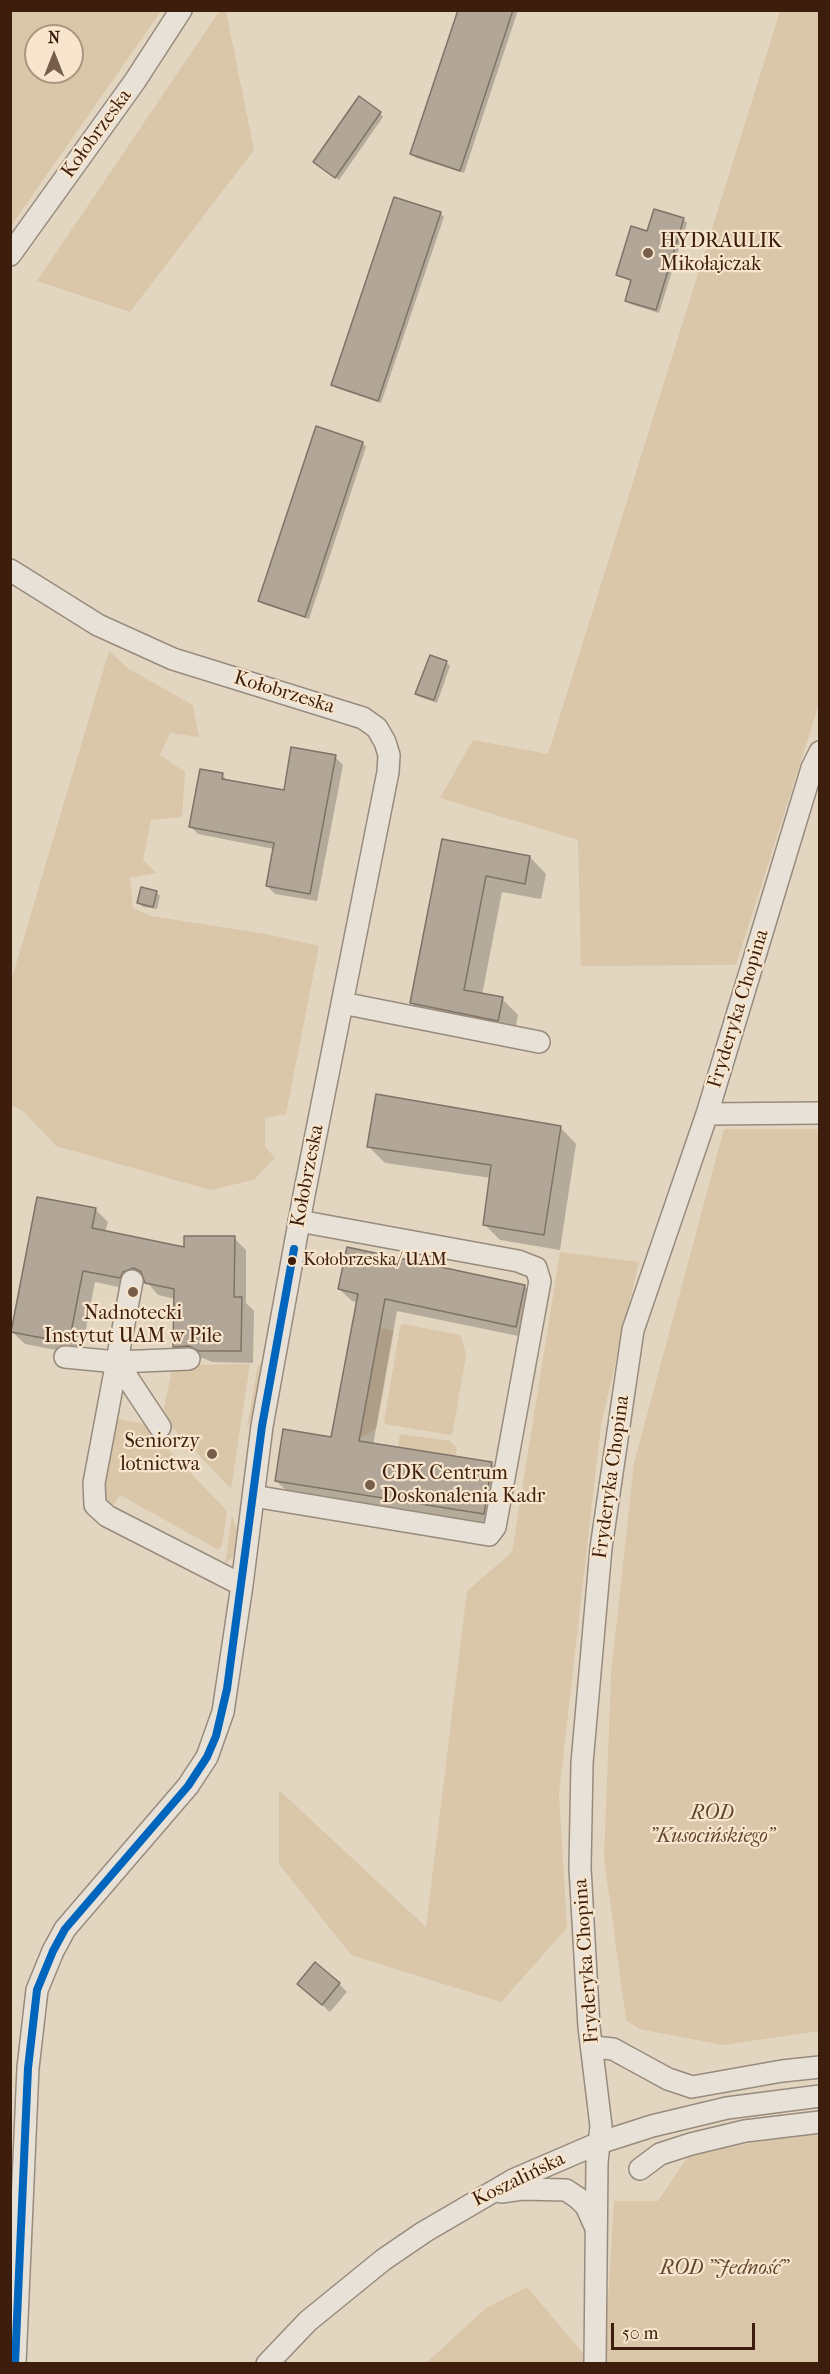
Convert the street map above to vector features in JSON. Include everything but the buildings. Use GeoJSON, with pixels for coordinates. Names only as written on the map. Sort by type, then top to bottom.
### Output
{"type":"FeatureCollection","features":[{"type":"Feature","properties":{"kind":"street","name":"Kołobrzeska"},"geometry":{"type":"LineString","coordinates":[[10,255],[135,81],[181,10]]}},
{"type":"Feature","properties":{"kind":"street","name":"Kołobrzeska"},"geometry":{"type":"LineString","coordinates":[[10,570],[98,625],[173,659],[363,718],[377,728],[389,755],[388,772],[299,1221],[262,1426],[223,1712],[207,1757],[188,1786],[65,1929],[39,1984],[28,2068],[15,2364]]}},
{"type":"Feature","properties":{"kind":"street","name":"Fryderyka Chopina"},"geometry":{"type":"LineString","coordinates":[[596,2364],[597,2229],[601,2126],[589,2027],[580,1868],[582,1763],[601,1548],[633,1330],[707,1114],[812,768],[819,752]]}},
{"type":"Feature","properties":{"kind":"street"},"geometry":{"type":"LineString","coordinates":[[342,1003],[539,1042]]}},
{"type":"Feature","properties":{"kind":"street"},"geometry":{"type":"LineString","coordinates":[[707,1114],[819,1113]]}},
{"type":"Feature","properties":{"kind":"street"},"geometry":{"type":"LineString","coordinates":[[253,1496],[489,1535],[495,1527],[540,1281],[536,1268],[518,1261],[299,1221]]}},
{"type":"Feature","properties":{"kind":"street"},"geometry":{"type":"LineString","coordinates":[[132,1281],[94,1484],[93,1500],[98,1510],[242,1585]]}},
{"type":"Feature","properties":{"kind":"street"},"geometry":{"type":"LineString","coordinates":[[65,1357],[117,1362],[189,1359]]}},
{"type":"Feature","properties":{"kind":"street"},"geometry":{"type":"LineString","coordinates":[[117,1362],[160,1427]]}},
{"type":"Feature","properties":{"kind":"street"},"geometry":{"type":"LineString","coordinates":[[593,2046],[613,2049],[668,2079],[692,2087],[782,2071],[819,2067]]}},
{"type":"Feature","properties":{"kind":"street","name":"Koszalińska"},"geometry":{"type":"LineString","coordinates":[[267,2364],[309,2321],[382,2260],[489,2193],[539,2168],[599,2143],[673,2121],[728,2108],[819,2096]]}},
{"type":"Feature","properties":{"kind":"street"},"geometry":{"type":"LineString","coordinates":[[640,2169],[660,2154],[691,2144],[746,2132],[819,2122]]}},
{"type":"Feature","properties":{"kind":"street","name":"Fryderyka Chopina"},"geometry":{"type":"LineString","coordinates":[[489,2193],[522,2189],[566,2190],[586,2206],[597,2229]]}},
{"type":"Feature","properties":{"kind":"green space"},"geometry":{"type":"Polygon","coordinates":[[[220,10],[226,11],[254,150],[130,312],[37,281],[220,10]]]}},
{"type":"Feature","properties":{"kind":"green space"},"geometry":{"type":"Polygon","coordinates":[[[10,11],[161,11],[11,226],[10,11]]]}},
{"type":"Feature","properties":{"kind":"green space"},"geometry":{"type":"Polygon","coordinates":[[[780,11],[819,11],[819,704],[736,965],[581,966],[578,840],[440,798],[473,740],[548,754],[780,11]]]}},
{"type":"Feature","properties":{"kind":"green space"},"geometry":{"type":"Polygon","coordinates":[[[109,651],[129,669],[193,705],[199,737],[170,733],[160,755],[185,772],[182,817],[151,820],[143,860],[157,873],[130,878],[133,908],[151,916],[266,934],[319,946],[286,1114],[265,1118],[265,1146],[275,1158],[254,1180],[210,1190],[56,1146],[24,1112],[11,1105],[11,981],[109,651]]]}},
{"type":"Feature","properties":{"kind":"green space","name":"ROD \"Kusocińskiego\""},"geometry":{"type":"Polygon","coordinates":[[[724,1129],[819,1129],[820,2031],[723,2045],[639,2029],[626,2020],[604,1858],[611,1674],[634,1463],[724,1129]]]}},
{"type":"Feature","properties":{"kind":"green space"},"geometry":{"type":"Polygon","coordinates":[[[560,1252],[639,1262],[601,1425],[559,1793],[567,1928],[501,2002],[351,1955],[279,1864],[279,1790],[426,1927],[467,1591],[512,1552],[560,1252]]]}},
{"type":"Feature","properties":{"kind":"green space"},"geometry":{"type":"Polygon","coordinates":[[[403,1324],[461,1335],[466,1355],[453,1432],[450,1435],[384,1422],[400,1327],[403,1324]]]}},
{"type":"Feature","properties":{"kind":"green space"},"geometry":{"type":"Polygon","coordinates":[[[380,1328],[394,1331],[377,1428],[360,1438],[380,1328]]]}},
{"type":"Feature","properties":{"kind":"green space"},"geometry":{"type":"Polygon","coordinates":[[[250,1364],[231,1489],[162,1417],[173,1365],[250,1364]]]}},
{"type":"Feature","properties":{"kind":"green space"},"geometry":{"type":"Polygon","coordinates":[[[258,1365],[264,1365],[255,1413],[247,1428],[258,1365]]]}},
{"type":"Feature","properties":{"kind":"green space"},"geometry":{"type":"Polygon","coordinates":[[[114,1418],[144,1424],[227,1511],[219,1550],[120,1495],[112,1507],[106,1500],[102,1489],[114,1418]]]}},
{"type":"Feature","properties":{"kind":"green space"},"geometry":{"type":"Polygon","coordinates":[[[400,1434],[450,1441],[457,1448],[455,1456],[398,1447],[400,1434]]]}},
{"type":"Feature","properties":{"kind":"green space"},"geometry":{"type":"Polygon","coordinates":[[[232,1516],[237,1530],[235,1554],[225,1564],[232,1516]]]}},
{"type":"Feature","properties":{"kind":"green space","name":"ROD \"Jedność\""},"geometry":{"type":"Polygon","coordinates":[[[819,2132],[819,2363],[604,2364],[614,2201],[658,2201],[689,2155],[819,2132]]]}},
{"type":"Feature","properties":{"kind":"green space"},"geometry":{"type":"Polygon","coordinates":[[[527,2287],[584,2354],[584,2363],[426,2363],[486,2308],[527,2287]]]}},
{"type":"Feature","properties":{"kind":"transit line"},"geometry":{"type":"LineString","coordinates":[[15,2364],[28,2068],[37,1990],[65,1929],[188,1786],[207,1757],[216,1736],[227,1689],[262,1426],[294,1249]]}},
{"type":"Feature","properties":{"kind":"place","name":"HYDRAULIK Mikołajczak"},"geometry":{"type":"Point","coordinates":[648,253]}},
{"type":"Feature","properties":{"kind":"place","name":"Kołobrzeska/ UAM"},"geometry":{"type":"Point","coordinates":[292,1261]}},
{"type":"Feature","properties":{"kind":"place","name":"Nadnotecki Instytut UAM w Pile"},"geometry":{"type":"Point","coordinates":[133,1292]}},
{"type":"Feature","properties":{"kind":"place","name":"Seniorzy lotnictwa"},"geometry":{"type":"Point","coordinates":[212,1454]}},
{"type":"Feature","properties":{"kind":"place","name":"CDK Centrum Doskonalenia Kadr"},"geometry":{"type":"Point","coordinates":[370,1485]}}]}
